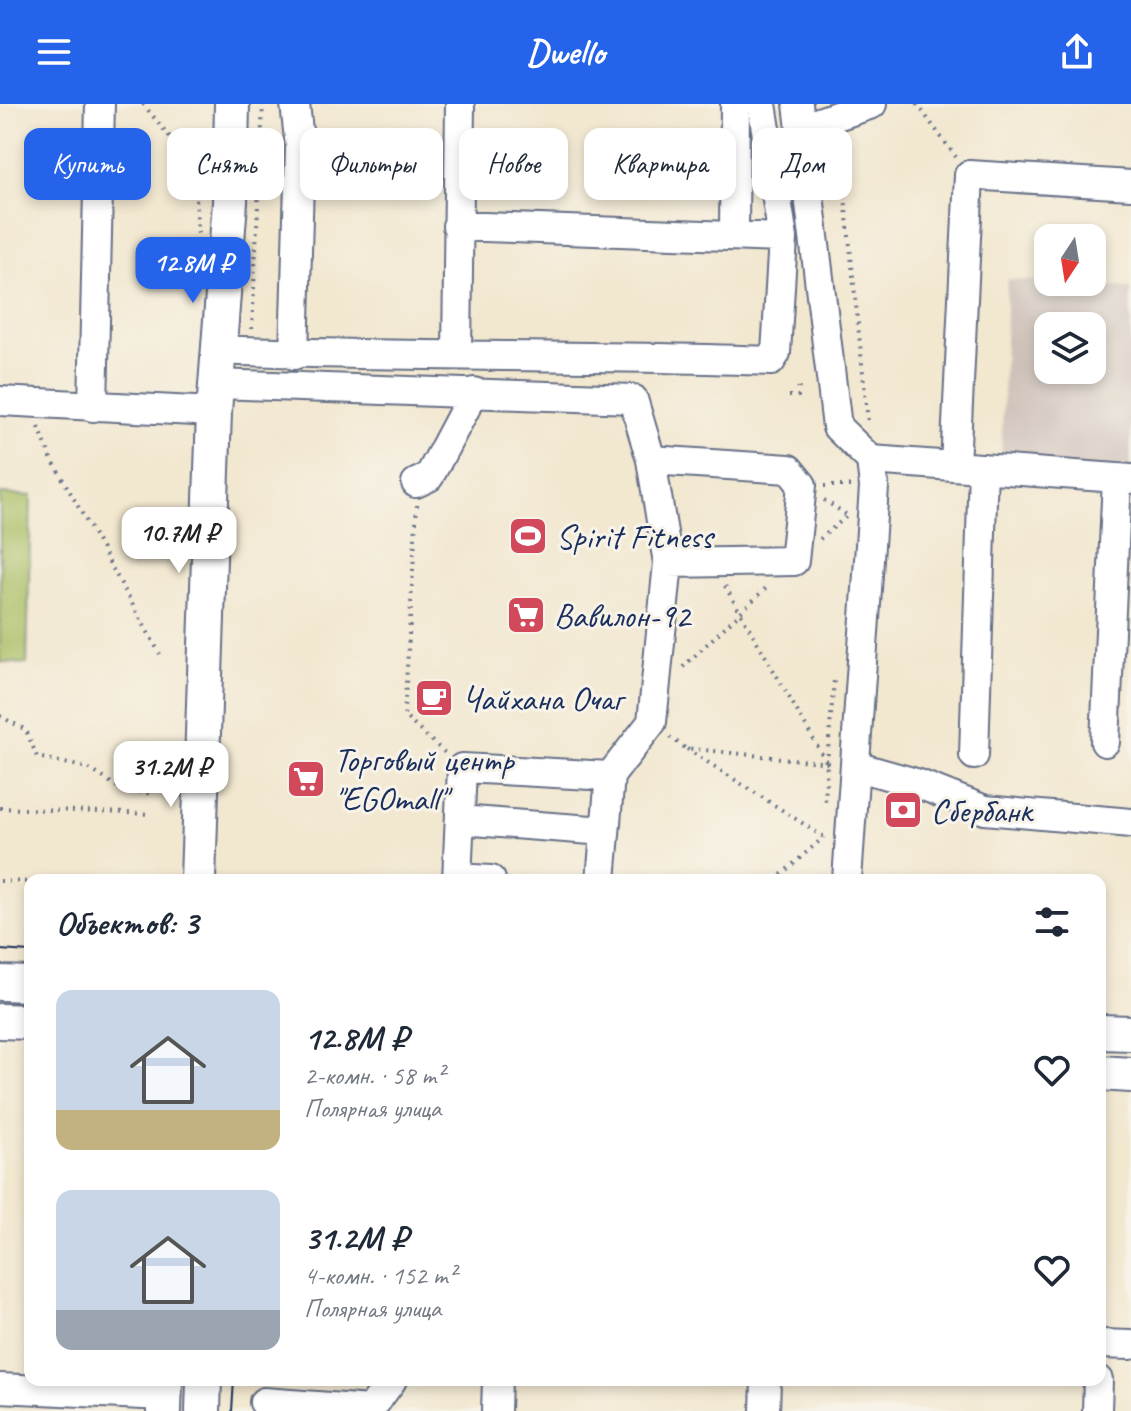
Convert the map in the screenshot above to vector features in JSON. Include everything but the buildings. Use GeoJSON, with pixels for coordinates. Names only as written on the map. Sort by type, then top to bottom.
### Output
{"type":"FeatureCollection","features":[{"type":"Feature","properties":{"kind":"main road"},"geometry":{"type":"LineString","coordinates":[[198,874],[215,398],[234,351],[232,104]]}},
{"type":"Feature","properties":{"kind":"main road"},"geometry":{"type":"LineString","coordinates":[[0,983],[24,984]]}},
{"type":"Feature","properties":{"kind":"main road"},"geometry":{"type":"LineString","coordinates":[[0,1021],[24,1022]]}},
{"type":"Feature","properties":{"kind":"main road"},"geometry":{"type":"LineString","coordinates":[[1106,1032],[1131,1033]]}},
{"type":"Feature","properties":{"kind":"main road"},"geometry":{"type":"LineString","coordinates":[[1106,1073],[1131,1075]]}},
{"type":"Feature","properties":{"kind":"main road"},"geometry":{"type":"LineString","coordinates":[[203,1411],[204,1386]]}},
{"type":"Feature","properties":{"kind":"lane"},"geometry":{"type":"LineString","coordinates":[[93,407],[100,104]]}},
{"type":"Feature","properties":{"kind":"lane"},"geometry":{"type":"LineString","coordinates":[[294,355],[300,148],[295,104]]}},
{"type":"Feature","properties":{"kind":"lane"},"geometry":{"type":"LineString","coordinates":[[457,353],[460,104]]}},
{"type":"Feature","properties":{"kind":"lane"},"geometry":{"type":"LineString","coordinates":[[734,235],[735,104]]}},
{"type":"Feature","properties":{"kind":"lane"},"geometry":{"type":"LineString","coordinates":[[234,351],[294,355],[457,353],[771,361],[776,353],[783,238],[762,104]]}},
{"type":"Feature","properties":{"kind":"lane"},"geometry":{"type":"LineString","coordinates":[[846,874],[837,839],[841,764],[872,481],[837,427],[800,116],[831,117],[872,104]]}},
{"type":"Feature","properties":{"kind":"lane"},"geometry":{"type":"LineString","coordinates":[[955,466],[969,175],[1131,185]]}},
{"type":"Feature","properties":{"kind":"lane"},"geometry":{"type":"LineString","coordinates":[[457,226],[783,238]]}},
{"type":"Feature","properties":{"kind":"lane"},"geometry":{"type":"LineString","coordinates":[[417,492],[429,477],[474,392]]}},
{"type":"Feature","properties":{"kind":"lane"},"geometry":{"type":"LineString","coordinates":[[0,401],[93,407],[215,398],[474,392],[633,399],[651,460],[668,563],[658,691],[652,722],[610,776],[601,874]]}},
{"type":"Feature","properties":{"kind":"lane"},"geometry":{"type":"LineString","coordinates":[[651,460],[789,469],[802,485],[794,561],[668,563]]}},
{"type":"Feature","properties":{"kind":"lane"},"geometry":{"type":"LineString","coordinates":[[872,481],[955,466],[1124,478],[1105,742]]}},
{"type":"Feature","properties":{"kind":"lane"},"geometry":{"type":"LineString","coordinates":[[974,755],[983,468]]}},
{"type":"Feature","properties":{"kind":"lane"},"geometry":{"type":"LineString","coordinates":[[841,764],[919,784],[985,810],[1131,823]]}},
{"type":"Feature","properties":{"kind":"lane"},"geometry":{"type":"LineString","coordinates":[[457,874],[462,768],[610,776]]}},
{"type":"Feature","properties":{"kind":"lane"},"geometry":{"type":"LineString","coordinates":[[460,820],[605,831]]}},
{"type":"Feature","properties":{"kind":"lane"},"geometry":{"type":"LineString","coordinates":[[1106,1344],[1131,1345]]}},
{"type":"Feature","properties":{"kind":"lane"},"geometry":{"type":"LineString","coordinates":[[264,1398],[370,1410],[388,1386]]}},
{"type":"Feature","properties":{"kind":"lane"},"geometry":{"type":"LineString","coordinates":[[496,1411],[497,1386]]}},
{"type":"Feature","properties":{"kind":"lane"},"geometry":{"type":"LineString","coordinates":[[765,1411],[766,1386]]}},
{"type":"Feature","properties":{"kind":"lane"},"geometry":{"type":"LineString","coordinates":[[1097,1411],[1098,1386]]}},
{"type":"Feature","properties":{"kind":"lane"},"geometry":{"type":"LineString","coordinates":[[0,1388],[164,1396]]}},
{"type":"Feature","properties":{"kind":"path"},"geometry":{"type":"LineString","coordinates":[[143,104],[175,143],[195,180],[199,249]]}},
{"type":"Feature","properties":{"kind":"path"},"geometry":{"type":"LineString","coordinates":[[234,351],[263,104]]}},
{"type":"Feature","properties":{"kind":"path"},"geometry":{"type":"LineString","coordinates":[[917,104],[969,175]]}},
{"type":"Feature","properties":{"kind":"path"},"geometry":{"type":"LineString","coordinates":[[658,691],[794,561],[847,516],[872,481],[842,168],[831,117]]}},
{"type":"Feature","properties":{"kind":"path"},"geometry":{"type":"LineString","coordinates":[[789,396],[798,396],[799,384]]}},
{"type":"Feature","properties":{"kind":"path"},"geometry":{"type":"LineString","coordinates":[[30,403],[50,456],[160,654]]}},
{"type":"Feature","properties":{"kind":"path"},"geometry":{"type":"LineString","coordinates":[[802,485],[872,481]]}},
{"type":"Feature","properties":{"kind":"path"},"geometry":{"type":"LineString","coordinates":[[802,485],[847,516]]}},
{"type":"Feature","properties":{"kind":"path"},"geometry":{"type":"LineString","coordinates":[[417,492],[404,716],[462,768]]}},
{"type":"Feature","properties":{"kind":"path"},"geometry":{"type":"LineString","coordinates":[[846,531],[847,516]]}},
{"type":"Feature","properties":{"kind":"path"},"geometry":{"type":"LineString","coordinates":[[713,562],[739,614],[841,764]]}},
{"type":"Feature","properties":{"kind":"path"},"geometry":{"type":"LineString","coordinates":[[825,807],[841,764],[835,670]]}},
{"type":"Feature","properties":{"kind":"path"},"geometry":{"type":"LineString","coordinates":[[0,716],[26,730],[37,757],[88,768],[121,789],[152,794]]}},
{"type":"Feature","properties":{"kind":"path"},"geometry":{"type":"LineString","coordinates":[[652,722],[685,748],[837,839]]}},
{"type":"Feature","properties":{"kind":"path"},"geometry":{"type":"LineString","coordinates":[[685,748],[841,764]]}},
{"type":"Feature","properties":{"kind":"path"},"geometry":{"type":"LineString","coordinates":[[0,808],[151,814]]}},
{"type":"Feature","properties":{"kind":"path"},"geometry":{"type":"LineString","coordinates":[[824,822],[837,839]]}},
{"type":"Feature","properties":{"kind":"path"},"geometry":{"type":"LineString","coordinates":[[823,851],[837,839]]}},
{"type":"Feature","properties":{"kind":"path"},"geometry":{"type":"LineString","coordinates":[[784,874],[837,839]]}},
{"type":"Feature","properties":{"kind":"path"},"geometry":{"type":"LineString","coordinates":[[0,881],[24,882]]}},
{"type":"Feature","properties":{"kind":"shaded area"},"geometry":{"type":"Polygon","coordinates":[[[1007,279],[1034,281],[1034,296],[1106,296],[1106,286],[1131,288],[1131,472],[1001,464],[1007,279]]]}},
{"type":"Feature","properties":{"kind":"green space"},"geometry":{"type":"Polygon","coordinates":[[[0,494],[31,496],[27,664],[0,662],[0,494]]]}},
{"type":"Feature","properties":{"kind":"tram line"},"geometry":{"type":"LineString","coordinates":[[0,950],[24,952]]}},
{"type":"Feature","properties":{"kind":"tram line"},"geometry":{"type":"LineString","coordinates":[[232,1411],[234,1386]]}},
{"type":"Feature","properties":{"kind":"place","name":"Spirit Fitness"},"geometry":{"type":"Point","coordinates":[528,536]}},
{"type":"Feature","properties":{"kind":"place","name":"Вавилон-92"},"geometry":{"type":"Point","coordinates":[526,615]}},
{"type":"Feature","properties":{"kind":"place","name":"Чайхана Очаг"},"geometry":{"type":"Point","coordinates":[434,698]}},
{"type":"Feature","properties":{"kind":"place","name":"Торговый центр \"EGOmall\""},"geometry":{"type":"Point","coordinates":[306,779]}},
{"type":"Feature","properties":{"kind":"place","name":"Сбербанк"},"geometry":{"type":"Point","coordinates":[903,810]}}]}
